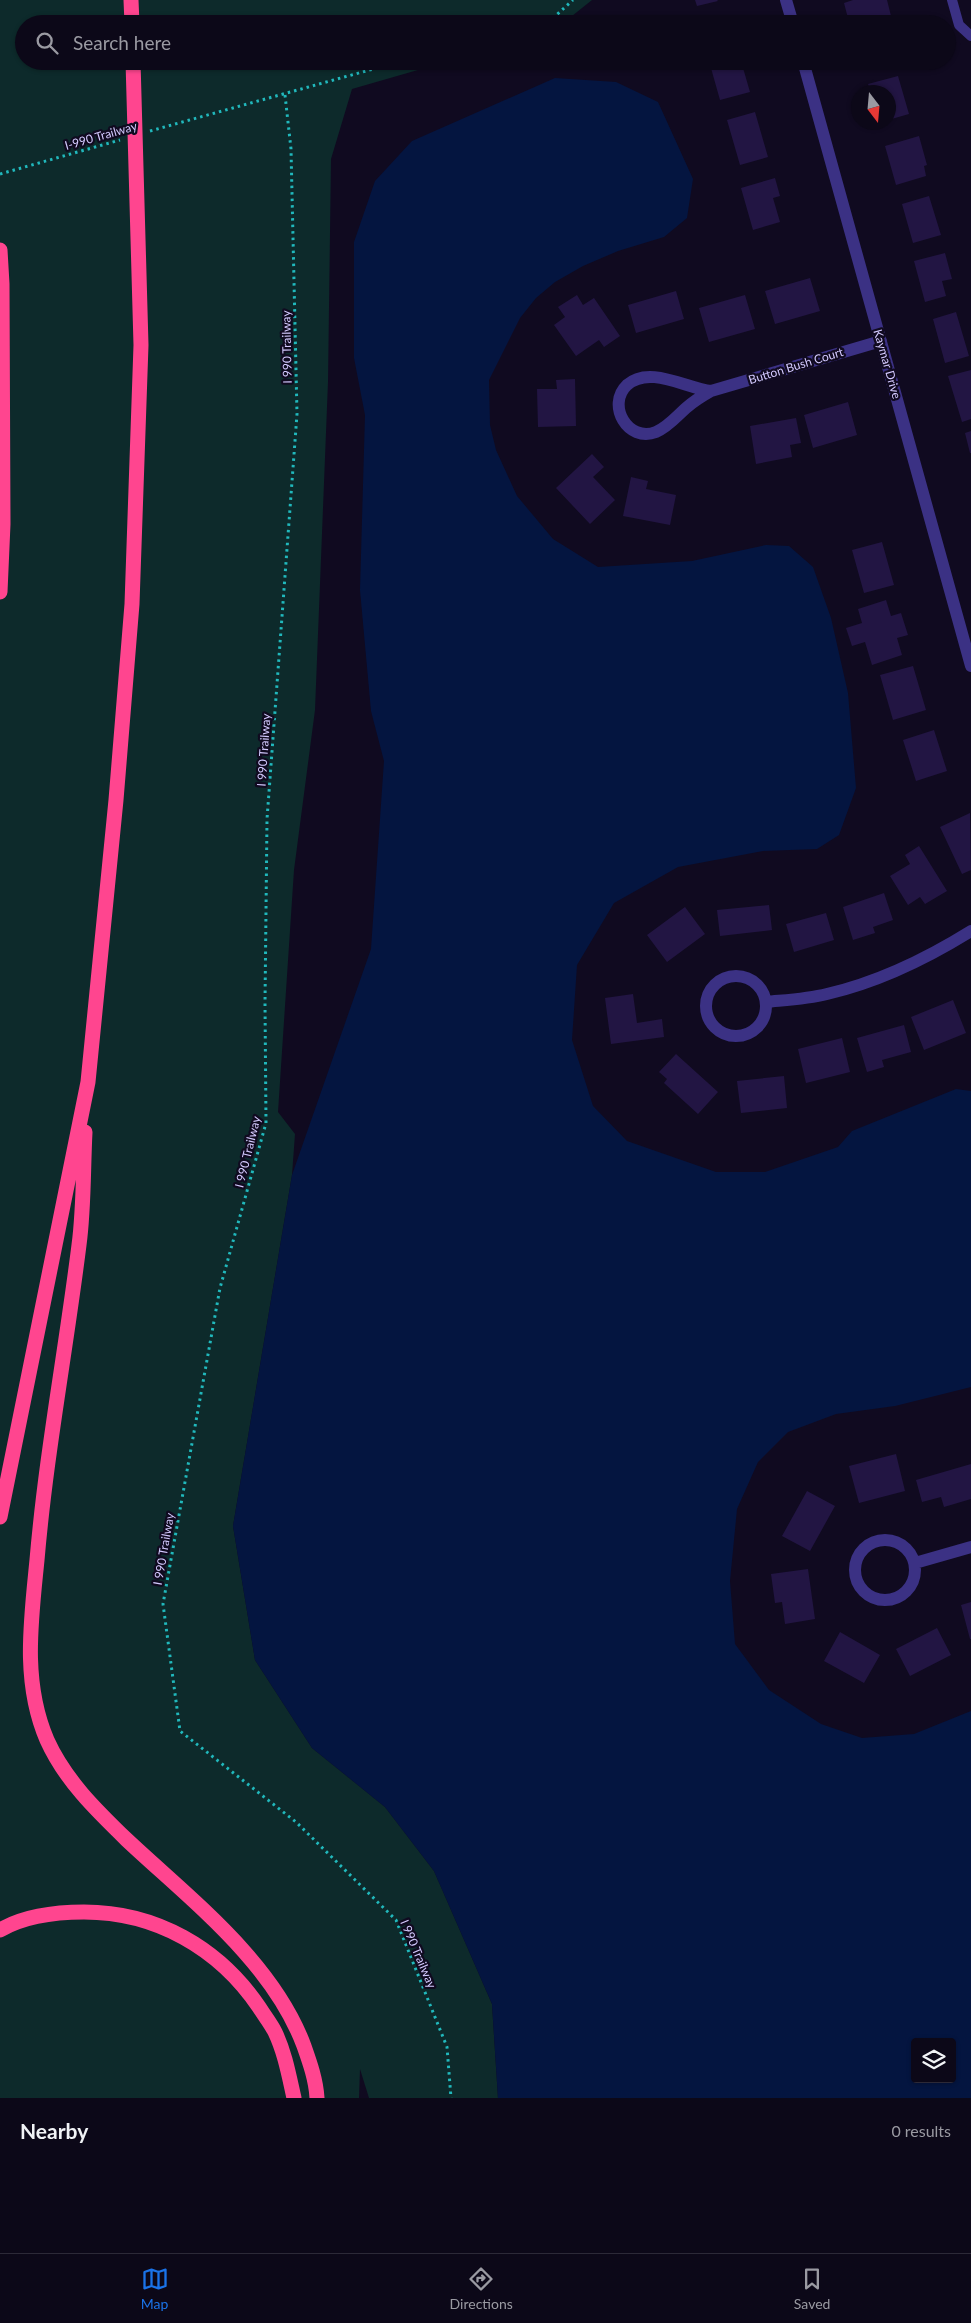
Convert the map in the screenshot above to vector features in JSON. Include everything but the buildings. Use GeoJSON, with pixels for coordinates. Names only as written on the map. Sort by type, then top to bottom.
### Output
{"type":"FeatureCollection","features":[{"type":"Feature","properties":{"kind":"highway"},"geometry":{"type":"LineString","coordinates":[[131,0],[132,15]]}},
{"type":"Feature","properties":{"kind":"highway"},"geometry":{"type":"LineString","coordinates":[[133,70],[141,346],[132,604],[116,800],[88,1082],[80,1242],[42,1502],[29,1643],[34,1700],[47,1740],[72,1784],[112,1826],[240,1947],[261,1970],[295,2022],[312,2068],[317,2098]]}},
{"type":"Feature","properties":{"kind":"highway"},"geometry":{"type":"LineString","coordinates":[[0,250],[2,284],[3,504],[0,592]]}},
{"type":"Feature","properties":{"kind":"highway"},"geometry":{"type":"LineString","coordinates":[[0,1517],[88,1082]]}},
{"type":"Feature","properties":{"kind":"highway"},"geometry":{"type":"LineString","coordinates":[[0,1930],[10,1924],[62,1912],[103,1912],[146,1920],[192,1941],[216,1957],[244,1984],[275,2032],[288,2069],[294,2098]]}},
{"type":"Feature","properties":{"kind":"street"},"geometry":{"type":"LineString","coordinates":[[786,0],[790,15]]}},
{"type":"Feature","properties":{"kind":"street","name":"Kaymar Drive"},"geometry":{"type":"LineString","coordinates":[[806,70],[971,666]]}},
{"type":"Feature","properties":{"kind":"street","name":"Button Bush Court"},"geometry":{"type":"LineString","coordinates":[[711,391],[696,389],[662,378],[643,377],[634,380],[621,394],[618,403],[619,412],[622,421],[637,432],[646,434],[656,432],[670,424],[698,398],[711,391],[881,340]]}},
{"type":"Feature","properties":{"kind":"street"},"geometry":{"type":"LineString","coordinates":[[766,1002],[826,995],[864,984],[924,959],[971,931]]}},
{"type":"Feature","properties":{"kind":"street"},"geometry":{"type":"LineString","coordinates":[[730,976],[750,979],[759,985],[766,1002],[764,1018],[758,1027],[750,1033],[740,1036],[730,1036],[720,1032],[712,1025],[707,1016],[705,1006],[707,995],[712,986],[730,976]]}},
{"type":"Feature","properties":{"kind":"street"},"geometry":{"type":"LineString","coordinates":[[879,1540],[899,1543],[908,1549],[915,1563],[913,1582],[907,1591],[889,1600],[878,1600],[868,1596],[856,1580],[854,1570],[861,1550],[879,1540]]}},
{"type":"Feature","properties":{"kind":"street"},"geometry":{"type":"LineString","coordinates":[[915,1563],[971,1546]]}},
{"type":"Feature","properties":{"kind":"lane"},"geometry":{"type":"LineString","coordinates":[[952,0],[959,25],[971,36]]}},
{"type":"Feature","properties":{"kind":"path"},"geometry":{"type":"LineString","coordinates":[[556,15],[573,0]]}},
{"type":"Feature","properties":{"kind":"path"},"geometry":{"type":"LineString","coordinates":[[285,95],[371,70]]}},
{"type":"Feature","properties":{"kind":"path","name":"I-990 Trailway"},"geometry":{"type":"LineString","coordinates":[[141,134],[285,95]]}},
{"type":"Feature","properties":{"kind":"path","name":"I 990 Trailway"},"geometry":{"type":"LineString","coordinates":[[285,95],[292,149],[297,414],[267,819],[266,1123],[220,1288],[163,1604],[180,1731],[296,1822],[396,1920],[446,2047],[451,2098]]}},
{"type":"Feature","properties":{"kind":"path","name":"I-990 Trailway"},"geometry":{"type":"LineString","coordinates":[[0,174],[122,139]]}},
{"type":"Feature","properties":{"kind":"green space"},"geometry":{"type":"Polygon","coordinates":[[[0,0],[592,0],[573,15],[15,15],[15,70],[418,70],[352,89],[331,159],[328,382],[315,710],[294,870],[278,1112],[295,1134],[292,1175],[233,1526],[255,1660],[312,1748],[385,1807],[434,1871],[492,2004],[498,2098],[369,2098],[360,2069],[359,2098],[0,2098],[0,0]]]}},
{"type":"Feature","properties":{"kind":"water"},"geometry":{"type":"Polygon","coordinates":[[[555,78],[616,82],[658,102],[693,179],[687,218],[664,237],[618,251],[583,266],[555,282],[536,298],[520,318],[489,380],[490,425],[496,450],[517,496],[553,539],[598,567],[692,561],[766,545],[789,546],[813,567],[831,618],[848,693],[856,788],[839,835],[817,849],[763,851],[678,867],[614,903],[577,965],[572,1040],[593,1106],[627,1141],[716,1172],[765,1172],[838,1147],[852,1131],[956,1089],[971,1091],[971,1387],[895,1406],[836,1414],[788,1432],[758,1462],[737,1509],[730,1581],[735,1644],[769,1690],[821,1724],[862,1738],[914,1734],[971,1711],[971,2098],[498,2098],[492,2004],[434,1871],[385,1807],[312,1748],[255,1660],[233,1526],[292,1175],[371,949],[384,761],[371,711],[360,590],[365,415],[354,358],[354,242],[375,181],[412,141],[555,78]]]}}]}
